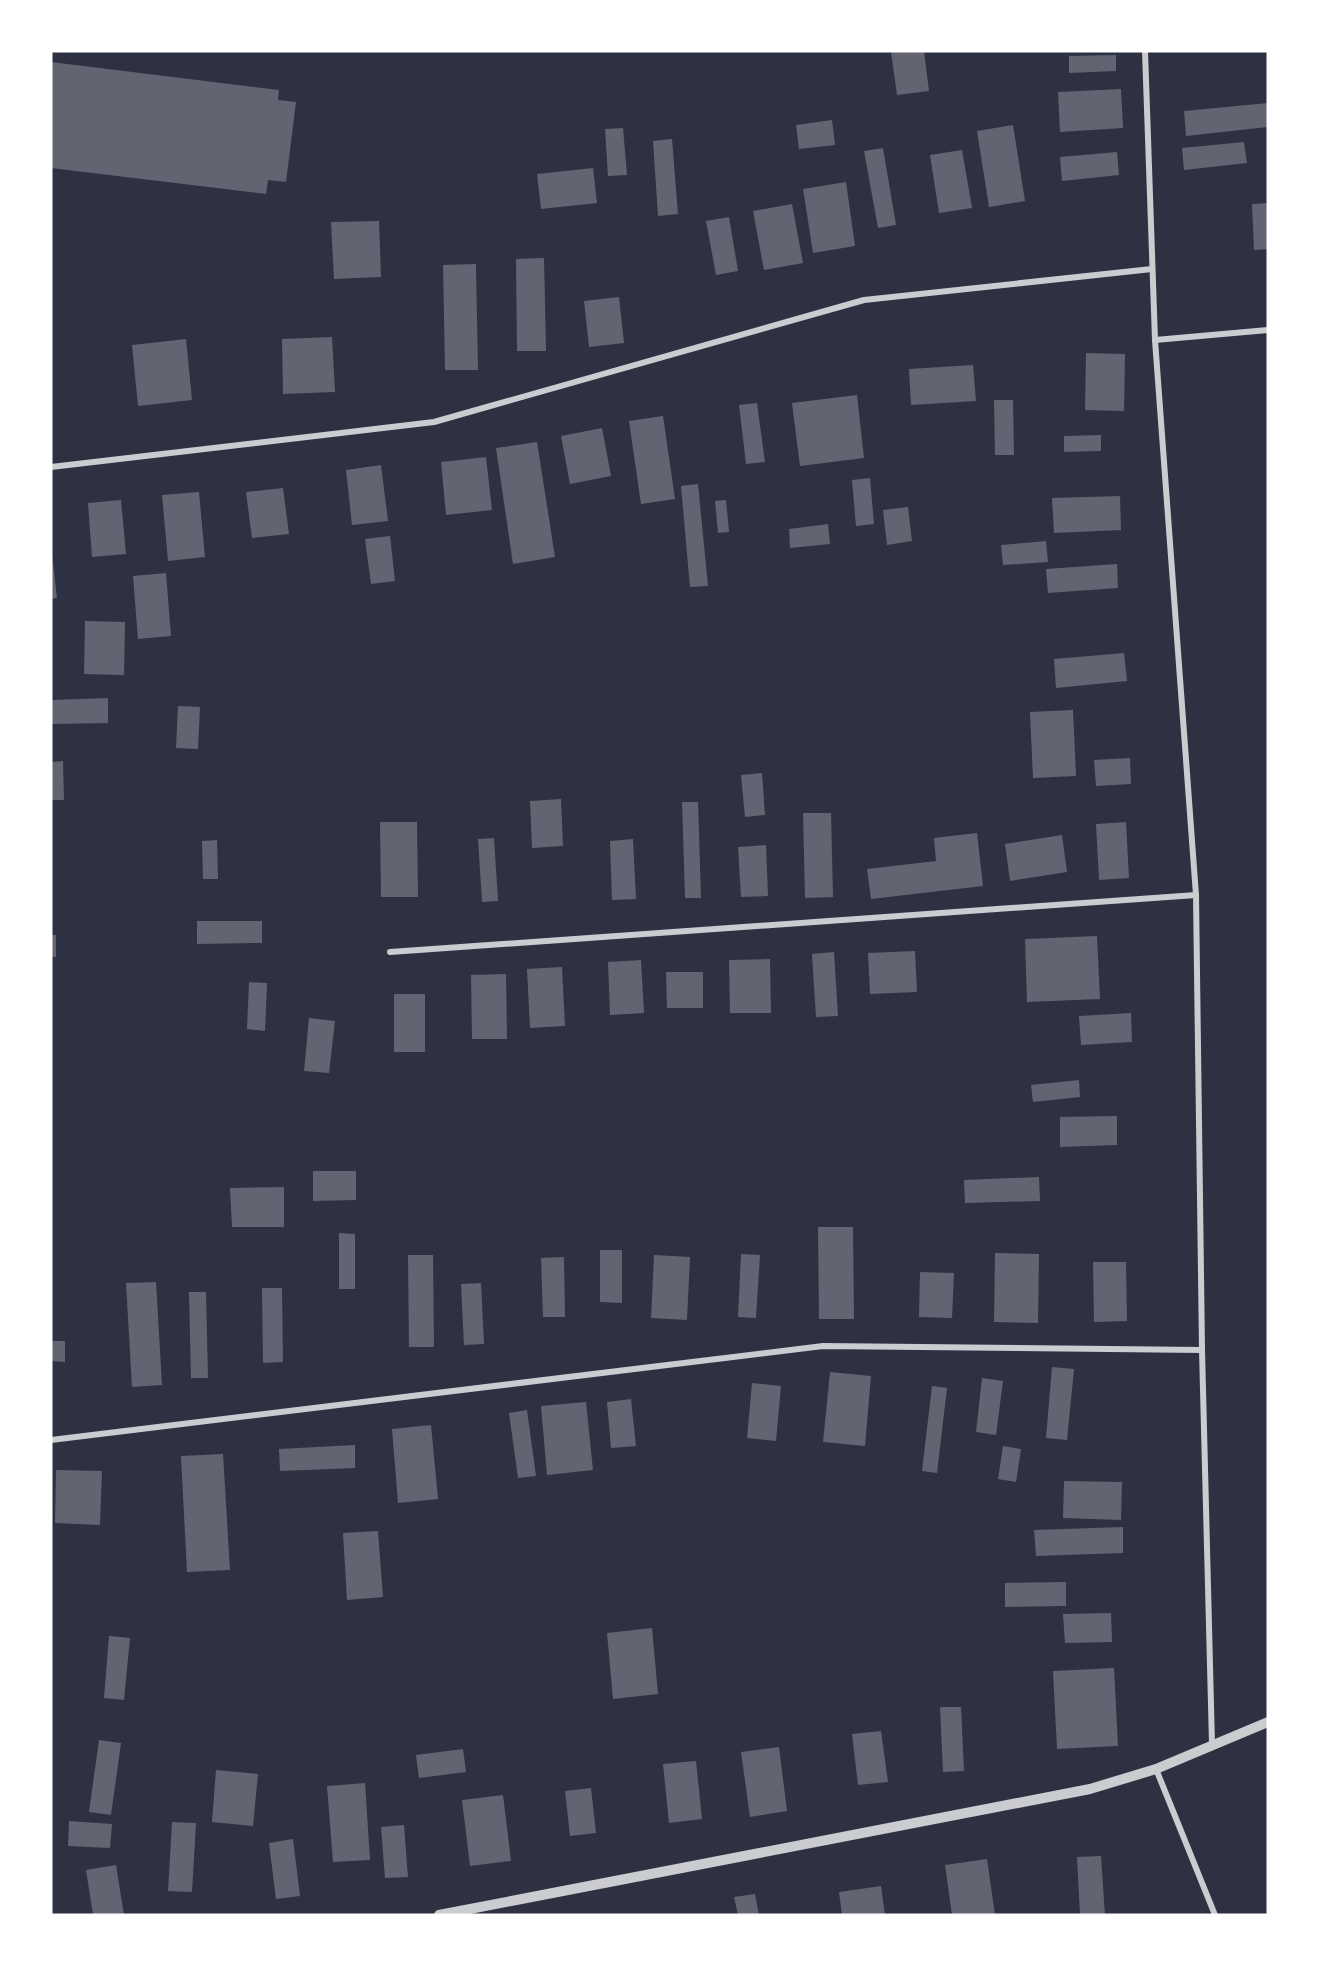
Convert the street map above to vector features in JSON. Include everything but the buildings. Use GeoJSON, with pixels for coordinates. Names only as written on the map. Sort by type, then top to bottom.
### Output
{"type":"FeatureCollection","features":[{"type":"Feature","properties":{"kind":"street"},"geometry":{"type":"LineString","coordinates":[[1144,51],[1155,340],[1196,895],[1202,1350],[1212,1744]]}},
{"type":"Feature","properties":{"kind":"street"},"geometry":{"type":"LineString","coordinates":[[51,467],[434,422],[864,300],[1152,269]]}},
{"type":"Feature","properties":{"kind":"street"},"geometry":{"type":"LineString","coordinates":[[1155,340],[1268,330]]}},
{"type":"Feature","properties":{"kind":"street"},"geometry":{"type":"LineString","coordinates":[[390,952],[1196,895]]}},
{"type":"Feature","properties":{"kind":"street"},"geometry":{"type":"LineString","coordinates":[[51,1440],[823,1346],[1202,1350]]}},
{"type":"Feature","properties":{"kind":"street"},"geometry":{"type":"LineString","coordinates":[[439,1915],[1068,1794],[1156,1769],[1268,1722]]}},
{"type":"Feature","properties":{"kind":"street"},"geometry":{"type":"LineString","coordinates":[[1156,1769],[1215,1915]]}}]}
